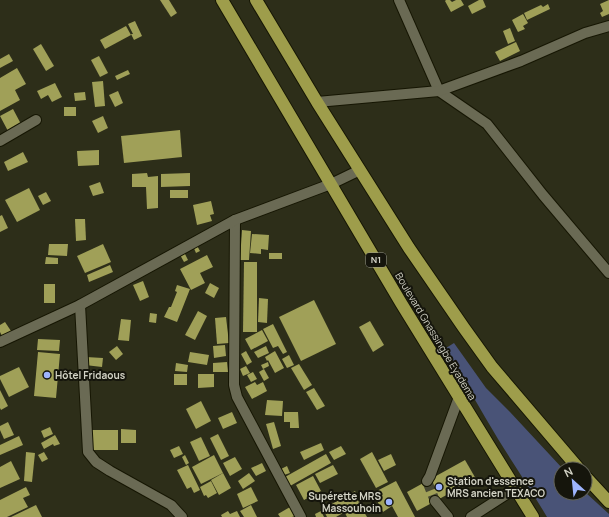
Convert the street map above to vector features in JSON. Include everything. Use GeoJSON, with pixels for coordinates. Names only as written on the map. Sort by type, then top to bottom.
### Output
{"type":"FeatureCollection","features":[{"type":"Feature","properties":{"kind":"highway","name":"Boulevard Gnassingbe Eyadema"},"geometry":{"type":"LineString","coordinates":[[222,0],[401,303],[533,517]]}},
{"type":"Feature","properties":{"kind":"highway"},"geometry":{"type":"LineString","coordinates":[[256,0],[317,102],[409,248],[497,373],[572,461]]}},
{"type":"Feature","properties":{"kind":"highway"},"geometry":{"type":"LineString","coordinates":[[593,485],[609,502]]}},
{"type":"Feature","properties":{"kind":"street"},"geometry":{"type":"LineString","coordinates":[[399,0],[439,91],[487,124],[543,195],[609,273]]}},
{"type":"Feature","properties":{"kind":"street"},"geometry":{"type":"LineString","coordinates":[[317,102],[439,91],[521,61],[585,33],[609,26]]}},
{"type":"Feature","properties":{"kind":"street"},"geometry":{"type":"LineString","coordinates":[[0,141],[36,120]]}},
{"type":"Feature","properties":{"kind":"street"},"geometry":{"type":"LineString","coordinates":[[0,342],[80,305],[235,220],[331,184],[360,170]]}},
{"type":"Feature","properties":{"kind":"street"},"geometry":{"type":"LineString","coordinates":[[235,220],[234,385],[237,396],[301,517]]}},
{"type":"Feature","properties":{"kind":"street"},"geometry":{"type":"LineString","coordinates":[[80,305],[88,452],[100,465],[171,505],[182,517]]}},
{"type":"Feature","properties":{"kind":"street"},"geometry":{"type":"LineString","coordinates":[[427,481],[459,397]]}},
{"type":"Feature","properties":{"kind":"street"},"geometry":{"type":"LineString","coordinates":[[472,517],[516,488]]}},
{"type":"Feature","properties":{"kind":"street"},"geometry":{"type":"LineString","coordinates":[[435,501],[448,517]]}},
{"type":"Feature","properties":{"kind":"shaded area"},"geometry":{"type":"Polygon","coordinates":[[[454,343],[486,388],[556,461],[553,461],[553,501],[593,501],[593,499],[609,514],[609,517],[547,517],[498,439],[446,348],[454,343]]]}},
{"type":"Feature","properties":{"kind":"building"},"geometry":{"type":"Polygon","coordinates":[[[160,0],[169,0],[177,13],[171,17],[160,0]]]}},
{"type":"Feature","properties":{"kind":"building"},"geometry":{"type":"Polygon","coordinates":[[[450,0],[452,2],[461,0],[464,5],[451,12],[445,1],[450,0]]]}},
{"type":"Feature","properties":{"kind":"building"},"geometry":{"type":"Polygon","coordinates":[[[479,0],[483,0],[486,7],[472,14],[468,6],[479,0]]]}},
{"type":"Feature","properties":{"kind":"building"},"geometry":{"type":"Polygon","coordinates":[[[609,0],[609,14],[602,17],[600,13],[603,11],[600,4],[609,0]]]}},
{"type":"Feature","properties":{"kind":"building"},"geometry":{"type":"Polygon","coordinates":[[[548,4],[550,9],[527,20],[524,13],[541,5],[543,7],[548,4]]]}},
{"type":"Feature","properties":{"kind":"building"},"geometry":{"type":"Polygon","coordinates":[[[523,14],[528,23],[523,26],[525,29],[518,32],[512,20],[523,14]]]}},
{"type":"Feature","properties":{"kind":"building"},"geometry":{"type":"Polygon","coordinates":[[[135,21],[142,36],[134,40],[128,24],[135,21]]]}},
{"type":"Feature","properties":{"kind":"building"},"geometry":{"type":"Polygon","coordinates":[[[126,26],[131,35],[105,49],[100,40],[126,26]]]}},
{"type":"Feature","properties":{"kind":"building"},"geometry":{"type":"Polygon","coordinates":[[[510,28],[515,41],[508,44],[503,31],[510,28]]]}},
{"type":"Feature","properties":{"kind":"building"},"geometry":{"type":"Polygon","coordinates":[[[516,42],[520,51],[500,61],[495,52],[516,42]]]}},
{"type":"Feature","properties":{"kind":"building"},"geometry":{"type":"Polygon","coordinates":[[[41,44],[54,66],[46,71],[33,49],[41,44]]]}},
{"type":"Feature","properties":{"kind":"building"},"geometry":{"type":"Polygon","coordinates":[[[9,54],[13,61],[0,68],[0,59],[9,54]]]}},
{"type":"Feature","properties":{"kind":"building"},"geometry":{"type":"Polygon","coordinates":[[[99,56],[108,73],[100,77],[91,60],[99,56]]]}},
{"type":"Feature","properties":{"kind":"building"},"geometry":{"type":"Polygon","coordinates":[[[17,68],[26,84],[15,90],[20,100],[0,111],[0,78],[17,68]]]}},
{"type":"Feature","properties":{"kind":"building"},"geometry":{"type":"Polygon","coordinates":[[[128,70],[130,74],[117,80],[115,76],[128,70]]]}},
{"type":"Feature","properties":{"kind":"building"},"geometry":{"type":"Polygon","coordinates":[[[103,81],[105,106],[95,107],[92,82],[103,81]]]}},
{"type":"Feature","properties":{"kind":"building"},"geometry":{"type":"Polygon","coordinates":[[[55,83],[62,97],[52,102],[48,95],[41,99],[37,91],[55,83]]]}},
{"type":"Feature","properties":{"kind":"building"},"geometry":{"type":"Polygon","coordinates":[[[118,91],[123,103],[115,107],[109,95],[118,91]]]}},
{"type":"Feature","properties":{"kind":"building"},"geometry":{"type":"Polygon","coordinates":[[[85,92],[86,100],[75,101],[74,93],[85,92]]]}},
{"type":"Feature","properties":{"kind":"building"},"geometry":{"type":"Polygon","coordinates":[[[64,107],[76,107],[76,116],[64,116],[64,107]]]}},
{"type":"Feature","properties":{"kind":"building"},"geometry":{"type":"Polygon","coordinates":[[[13,109],[21,124],[8,131],[0,116],[13,109]]]}},
{"type":"Feature","properties":{"kind":"building"},"geometry":{"type":"Polygon","coordinates":[[[103,116],[108,128],[98,133],[92,121],[103,116]]]}},
{"type":"Feature","properties":{"kind":"building"},"geometry":{"type":"Polygon","coordinates":[[[180,130],[182,157],[124,163],[121,136],[180,130]]]}},
{"type":"Feature","properties":{"kind":"building"},"geometry":{"type":"Polygon","coordinates":[[[99,150],[99,165],[78,166],[77,151],[99,150]]]}},
{"type":"Feature","properties":{"kind":"building"},"geometry":{"type":"Polygon","coordinates":[[[23,152],[28,162],[8,171],[4,162],[23,152]]]}},
{"type":"Feature","properties":{"kind":"building"},"geometry":{"type":"Polygon","coordinates":[[[147,173],[148,177],[158,176],[158,208],[147,209],[146,187],[132,187],[132,174],[147,173]]]}},
{"type":"Feature","properties":{"kind":"building"},"geometry":{"type":"Polygon","coordinates":[[[190,173],[190,186],[161,187],[161,174],[190,173]]]}},
{"type":"Feature","properties":{"kind":"building"},"geometry":{"type":"Polygon","coordinates":[[[100,182],[104,193],[93,196],[89,186],[100,182]]]}},
{"type":"Feature","properties":{"kind":"building"},"geometry":{"type":"Polygon","coordinates":[[[29,188],[40,210],[17,222],[5,200],[29,188]]]}},
{"type":"Feature","properties":{"kind":"building"},"geometry":{"type":"Polygon","coordinates":[[[170,190],[188,190],[188,198],[170,198],[170,190]]]}},
{"type":"Feature","properties":{"kind":"building"},"geometry":{"type":"Polygon","coordinates":[[[46,192],[51,201],[43,205],[38,196],[46,192]]]}},
{"type":"Feature","properties":{"kind":"building"},"geometry":{"type":"Polygon","coordinates":[[[211,201],[214,214],[210,215],[212,221],[197,225],[193,205],[211,201]]]}},
{"type":"Feature","properties":{"kind":"building"},"geometry":{"type":"Polygon","coordinates":[[[2,215],[8,228],[0,232],[0,216],[2,215]]]}},
{"type":"Feature","properties":{"kind":"building"},"geometry":{"type":"Polygon","coordinates":[[[75,219],[85,219],[86,240],[76,241],[75,219]]]}},
{"type":"Feature","properties":{"kind":"building"},"geometry":{"type":"Polygon","coordinates":[[[242,230],[251,231],[249,260],[240,260],[242,230]]]}},
{"type":"Feature","properties":{"kind":"building"},"geometry":{"type":"Polygon","coordinates":[[[252,234],[269,235],[268,250],[261,249],[261,254],[250,253],[252,234]]]}},
{"type":"Feature","properties":{"kind":"building"},"geometry":{"type":"Polygon","coordinates":[[[49,244],[68,244],[67,256],[48,255],[49,244]]]}},
{"type":"Feature","properties":{"kind":"building"},"geometry":{"type":"Polygon","coordinates":[[[103,244],[111,262],[85,273],[77,256],[103,244]]]}},
{"type":"Feature","properties":{"kind":"building"},"geometry":{"type":"Polygon","coordinates":[[[196,244],[200,251],[196,253],[193,246],[196,244]]]}},
{"type":"Feature","properties":{"kind":"building"},"geometry":{"type":"Polygon","coordinates":[[[183,250],[188,260],[184,262],[179,253],[183,250]]]}},
{"type":"Feature","properties":{"kind":"building"},"geometry":{"type":"Polygon","coordinates":[[[269,253],[282,253],[282,259],[269,259],[269,253]]]}},
{"type":"Feature","properties":{"kind":"building"},"geometry":{"type":"Polygon","coordinates":[[[207,255],[213,267],[200,273],[205,283],[191,290],[180,269],[207,255]]]}},
{"type":"Feature","properties":{"kind":"building"},"geometry":{"type":"Polygon","coordinates":[[[46,257],[58,258],[58,264],[45,264],[46,257]]]}},
{"type":"Feature","properties":{"kind":"building"},"geometry":{"type":"Polygon","coordinates":[[[244,262],[257,262],[257,332],[243,332],[244,262]]]}},
{"type":"Feature","properties":{"kind":"building"},"geometry":{"type":"Polygon","coordinates":[[[110,265],[113,272],[89,282],[87,275],[110,265]]]}},
{"type":"Feature","properties":{"kind":"building"},"geometry":{"type":"Polygon","coordinates":[[[143,281],[149,297],[140,301],[133,285],[143,281]]]}},
{"type":"Feature","properties":{"kind":"building"},"geometry":{"type":"Polygon","coordinates":[[[210,283],[219,288],[214,298],[205,293],[210,283]]]}},
{"type":"Feature","properties":{"kind":"building"},"geometry":{"type":"Polygon","coordinates":[[[44,284],[55,284],[55,303],[44,303],[44,284]]]}},
{"type":"Feature","properties":{"kind":"building"},"geometry":{"type":"Polygon","coordinates":[[[177,285],[190,289],[177,322],[164,317],[169,307],[171,307],[177,292],[175,291],[177,285]]]}},
{"type":"Feature","properties":{"kind":"building"},"geometry":{"type":"Polygon","coordinates":[[[259,298],[268,299],[267,323],[258,322],[259,298]]]}},
{"type":"Feature","properties":{"kind":"building"},"geometry":{"type":"Polygon","coordinates":[[[314,300],[336,344],[301,361],[279,317],[314,300]]]}},
{"type":"Feature","properties":{"kind":"building"},"geometry":{"type":"Polygon","coordinates":[[[198,311],[207,316],[195,340],[185,335],[198,311]]]}},
{"type":"Feature","properties":{"kind":"building"},"geometry":{"type":"Polygon","coordinates":[[[150,313],[157,314],[156,323],[149,322],[150,313]]]}},
{"type":"Feature","properties":{"kind":"building"},"geometry":{"type":"Polygon","coordinates":[[[226,317],[229,343],[217,344],[215,318],[226,317]]]}},
{"type":"Feature","properties":{"kind":"building"},"geometry":{"type":"Polygon","coordinates":[[[121,319],[131,320],[129,341],[118,340],[121,319]]]}},
{"type":"Feature","properties":{"kind":"building"},"geometry":{"type":"Polygon","coordinates":[[[370,321],[384,345],[373,352],[359,327],[370,321]]]}},
{"type":"Feature","properties":{"kind":"building"},"geometry":{"type":"Polygon","coordinates":[[[5,322],[11,331],[2,336],[0,332],[0,325],[5,322]]]}},
{"type":"Feature","properties":{"kind":"building"},"geometry":{"type":"Polygon","coordinates":[[[273,324],[287,352],[283,354],[278,346],[273,348],[263,329],[273,324]]]}},
{"type":"Feature","properties":{"kind":"building"},"geometry":{"type":"Polygon","coordinates":[[[262,330],[268,341],[251,350],[245,339],[262,330]]]}},
{"type":"Feature","properties":{"kind":"building"},"geometry":{"type":"Polygon","coordinates":[[[38,339],[60,340],[59,351],[37,350],[38,339]]]}},
{"type":"Feature","properties":{"kind":"building"},"geometry":{"type":"Polygon","coordinates":[[[225,345],[226,356],[214,358],[213,346],[225,345]]]}},
{"type":"Feature","properties":{"kind":"building"},"geometry":{"type":"Polygon","coordinates":[[[117,346],[123,354],[116,360],[109,352],[117,346]]]}},
{"type":"Feature","properties":{"kind":"building"},"geometry":{"type":"Polygon","coordinates":[[[266,346],[269,353],[258,358],[254,352],[266,346]]]}},
{"type":"Feature","properties":{"kind":"building"},"geometry":{"type":"Polygon","coordinates":[[[246,351],[252,362],[247,365],[241,354],[246,351]]]}},
{"type":"Feature","properties":{"kind":"building"},"geometry":{"type":"Polygon","coordinates":[[[275,351],[284,368],[275,373],[265,357],[275,351]]]}},
{"type":"Feature","properties":{"kind":"building","name":"Hôtel Fridaous"},"geometry":{"type":"Polygon","coordinates":[[[38,352],[60,354],[56,398],[34,396],[38,352]]]}},
{"type":"Feature","properties":{"kind":"building"},"geometry":{"type":"Polygon","coordinates":[[[190,352],[209,355],[207,365],[188,362],[190,352]]]}},
{"type":"Feature","properties":{"kind":"building"},"geometry":{"type":"Polygon","coordinates":[[[289,355],[294,365],[287,368],[282,359],[289,355]]]}},
{"type":"Feature","properties":{"kind":"building"},"geometry":{"type":"Polygon","coordinates":[[[86,357],[103,358],[102,367],[85,365],[86,357]]]}},
{"type":"Feature","properties":{"kind":"building"},"geometry":{"type":"Polygon","coordinates":[[[227,362],[228,372],[213,372],[213,363],[227,362]]]}},
{"type":"Feature","properties":{"kind":"building"},"geometry":{"type":"Polygon","coordinates":[[[268,362],[269,366],[263,369],[261,365],[268,362]]]}},
{"type":"Feature","properties":{"kind":"building"},"geometry":{"type":"Polygon","coordinates":[[[176,363],[188,365],[187,372],[175,371],[176,363]]]}},
{"type":"Feature","properties":{"kind":"building"},"geometry":{"type":"Polygon","coordinates":[[[299,364],[312,385],[304,390],[291,368],[299,364]]]}},
{"type":"Feature","properties":{"kind":"building"},"geometry":{"type":"Polygon","coordinates":[[[246,366],[250,373],[243,376],[240,369],[246,366]]]}},
{"type":"Feature","properties":{"kind":"building"},"geometry":{"type":"Polygon","coordinates":[[[19,367],[29,387],[9,397],[0,376],[19,367]]]}},
{"type":"Feature","properties":{"kind":"building"},"geometry":{"type":"Polygon","coordinates":[[[264,369],[269,378],[264,381],[259,372],[264,369]]]}},
{"type":"Feature","properties":{"kind":"building"},"geometry":{"type":"Polygon","coordinates":[[[253,372],[257,379],[251,382],[247,375],[253,372]]]}},
{"type":"Feature","properties":{"kind":"building"},"geometry":{"type":"Polygon","coordinates":[[[174,374],[187,374],[187,385],[174,385],[174,374]]]}},
{"type":"Feature","properties":{"kind":"building"},"geometry":{"type":"Polygon","coordinates":[[[198,374],[214,374],[214,387],[198,388],[198,374]]]}},
{"type":"Feature","properties":{"kind":"building"},"geometry":{"type":"Polygon","coordinates":[[[255,382],[257,385],[263,382],[267,391],[252,399],[245,387],[255,382]]]}},
{"type":"Feature","properties":{"kind":"building"},"geometry":{"type":"Polygon","coordinates":[[[314,388],[325,406],[317,410],[306,392],[314,388]]]}},
{"type":"Feature","properties":{"kind":"building"},"geometry":{"type":"Polygon","coordinates":[[[0,390],[8,406],[1,410],[0,408],[0,390]]]}},
{"type":"Feature","properties":{"kind":"building"},"geometry":{"type":"Polygon","coordinates":[[[267,400],[283,401],[282,416],[265,415],[267,400]]]}},
{"type":"Feature","properties":{"kind":"building"},"geometry":{"type":"Polygon","coordinates":[[[201,401],[211,421],[196,429],[186,409],[201,401]]]}},
{"type":"Feature","properties":{"kind":"building"},"geometry":{"type":"Polygon","coordinates":[[[232,412],[237,423],[223,429],[218,418],[232,412]]]}},
{"type":"Feature","properties":{"kind":"building"},"geometry":{"type":"Polygon","coordinates":[[[284,412],[298,412],[299,428],[290,428],[290,422],[284,422],[284,412]]]}},
{"type":"Feature","properties":{"kind":"building"},"geometry":{"type":"Polygon","coordinates":[[[8,422],[14,435],[4,439],[0,426],[8,422]]]}},
{"type":"Feature","properties":{"kind":"building"},"geometry":{"type":"Polygon","coordinates":[[[274,422],[281,446],[273,449],[266,424],[274,422]]]}},
{"type":"Feature","properties":{"kind":"building"},"geometry":{"type":"Polygon","coordinates":[[[50,427],[53,434],[44,438],[41,431],[50,427]]]}},
{"type":"Feature","properties":{"kind":"building"},"geometry":{"type":"Polygon","coordinates":[[[121,429],[136,430],[136,443],[121,443],[121,429]]]}},
{"type":"Feature","properties":{"kind":"building"},"geometry":{"type":"Polygon","coordinates":[[[92,430],[118,430],[118,450],[92,450],[92,430]]]}},
{"type":"Feature","properties":{"kind":"building"},"geometry":{"type":"Polygon","coordinates":[[[218,434],[229,456],[221,460],[210,438],[218,434]]]}},
{"type":"Feature","properties":{"kind":"building"},"geometry":{"type":"Polygon","coordinates":[[[55,435],[60,444],[54,446],[53,444],[44,449],[41,443],[55,435]]]}},
{"type":"Feature","properties":{"kind":"building"},"geometry":{"type":"Polygon","coordinates":[[[19,436],[23,445],[0,455],[0,445],[19,436]]]}},
{"type":"Feature","properties":{"kind":"building"},"geometry":{"type":"Polygon","coordinates":[[[201,437],[210,456],[199,461],[190,442],[201,437]]]}},
{"type":"Feature","properties":{"kind":"building"},"geometry":{"type":"Polygon","coordinates":[[[321,443],[324,450],[304,460],[300,452],[321,443]]]}},
{"type":"Feature","properties":{"kind":"building"},"geometry":{"type":"Polygon","coordinates":[[[179,446],[183,454],[174,458],[170,450],[179,446]]]}},
{"type":"Feature","properties":{"kind":"building"},"geometry":{"type":"Polygon","coordinates":[[[341,446],[346,454],[334,460],[329,452],[341,446]]]}},
{"type":"Feature","properties":{"kind":"building"},"geometry":{"type":"Polygon","coordinates":[[[26,452],[35,453],[32,482],[24,481],[26,452]]]}},
{"type":"Feature","properties":{"kind":"building"},"geometry":{"type":"Polygon","coordinates":[[[44,452],[48,459],[42,462],[38,455],[44,452]]]}},
{"type":"Feature","properties":{"kind":"building"},"geometry":{"type":"Polygon","coordinates":[[[372,452],[388,482],[376,488],[360,459],[372,452]]]}},
{"type":"Feature","properties":{"kind":"building"},"geometry":{"type":"Polygon","coordinates":[[[326,454],[331,463],[290,486],[285,477],[326,454]]]}},
{"type":"Feature","properties":{"kind":"building"},"geometry":{"type":"Polygon","coordinates":[[[391,454],[396,465],[384,471],[378,460],[391,454]]]}},
{"type":"Feature","properties":{"kind":"building"},"geometry":{"type":"Polygon","coordinates":[[[185,455],[189,463],[186,465],[182,457],[185,455]]]}},
{"type":"Feature","properties":{"kind":"building"},"geometry":{"type":"Polygon","coordinates":[[[214,455],[223,473],[201,484],[192,467],[214,455]]]}},
{"type":"Feature","properties":{"kind":"building"},"geometry":{"type":"Polygon","coordinates":[[[235,457],[242,469],[230,476],[223,463],[235,457]]]}},
{"type":"Feature","properties":{"kind":"building","name":"Station d'essence MRS ancien TEXACO"},"geometry":{"type":"Polygon","coordinates":[[[465,460],[476,479],[417,511],[407,492],[465,460]]]}},
{"type":"Feature","properties":{"kind":"building"},"geometry":{"type":"Polygon","coordinates":[[[11,461],[20,479],[0,488],[0,467],[11,461]]]}},
{"type":"Feature","properties":{"kind":"building"},"geometry":{"type":"Polygon","coordinates":[[[262,463],[266,471],[256,476],[251,468],[262,463]]]}},
{"type":"Feature","properties":{"kind":"building"},"geometry":{"type":"Polygon","coordinates":[[[188,465],[200,490],[194,493],[191,487],[187,489],[177,470],[188,465]]]}},
{"type":"Feature","properties":{"kind":"building"},"geometry":{"type":"Polygon","coordinates":[[[333,465],[338,474],[320,483],[315,474],[333,465]]]}},
{"type":"Feature","properties":{"kind":"building"},"geometry":{"type":"Polygon","coordinates":[[[287,466],[290,473],[284,475],[281,469],[287,466]]]}},
{"type":"Feature","properties":{"kind":"building"},"geometry":{"type":"Polygon","coordinates":[[[223,473],[231,488],[219,495],[211,480],[223,473]]]}},
{"type":"Feature","properties":{"kind":"building"},"geometry":{"type":"Polygon","coordinates":[[[249,473],[255,481],[243,489],[238,481],[249,473]]]}},
{"type":"Feature","properties":{"kind":"building"},"geometry":{"type":"Polygon","coordinates":[[[313,476],[321,491],[304,500],[296,485],[313,476]]]}},
{"type":"Feature","properties":{"kind":"building"},"geometry":{"type":"Polygon","coordinates":[[[211,481],[217,493],[208,498],[206,495],[204,496],[200,487],[211,481]]]}},
{"type":"Feature","properties":{"kind":"building"},"geometry":{"type":"Polygon","coordinates":[[[396,481],[415,517],[398,517],[392,506],[383,512],[373,493],[396,481]]]}},
{"type":"Feature","properties":{"kind":"building"},"geometry":{"type":"Polygon","coordinates":[[[26,487],[30,495],[23,498],[28,507],[7,517],[0,517],[0,500],[26,487]]]}},
{"type":"Feature","properties":{"kind":"building"},"geometry":{"type":"Polygon","coordinates":[[[251,487],[258,501],[243,508],[237,494],[251,487]]]}},
{"type":"Feature","properties":{"kind":"building"},"geometry":{"type":"Polygon","coordinates":[[[355,491],[361,503],[336,517],[327,517],[323,509],[355,491]]]}},
{"type":"Feature","properties":{"kind":"building"},"geometry":{"type":"Polygon","coordinates":[[[36,505],[42,517],[11,517],[36,505]]]}},
{"type":"Feature","properties":{"kind":"building"},"geometry":{"type":"Polygon","coordinates":[[[251,505],[257,517],[244,517],[240,511],[251,505]]]}},
{"type":"Feature","properties":{"kind":"building"},"geometry":{"type":"Polygon","coordinates":[[[360,505],[367,517],[347,517],[345,513],[360,505]]]}},
{"type":"Feature","properties":{"kind":"building"},"geometry":{"type":"Polygon","coordinates":[[[290,507],[295,516],[280,517],[278,514],[290,507]]]}},
{"type":"Feature","properties":{"kind":"building"},"geometry":{"type":"Polygon","coordinates":[[[228,511],[230,514],[237,511],[240,517],[222,517],[221,515],[228,511]]]}},
{"type":"Feature","properties":{"kind":"building"},"geometry":{"type":"Polygon","coordinates":[[[321,511],[324,517],[316,517],[315,514],[321,511]]]}},
{"type":"Feature","properties":{"kind":"tunnel"},"geometry":{"type":"LineString","coordinates":[[427,481],[435,501]]}},
{"type":"Feature","properties":{"kind":"place","name":"Hôtel Fridaous"},"geometry":{"type":"Point","coordinates":[47,375]}},
{"type":"Feature","properties":{"kind":"place","name":"Station d'essence MRS ancien TEXACO"},"geometry":{"type":"Point","coordinates":[439,487]}},
{"type":"Feature","properties":{"kind":"place","name":"Supérette MRS Massouhoin"},"geometry":{"type":"Point","coordinates":[389,502]}}]}
